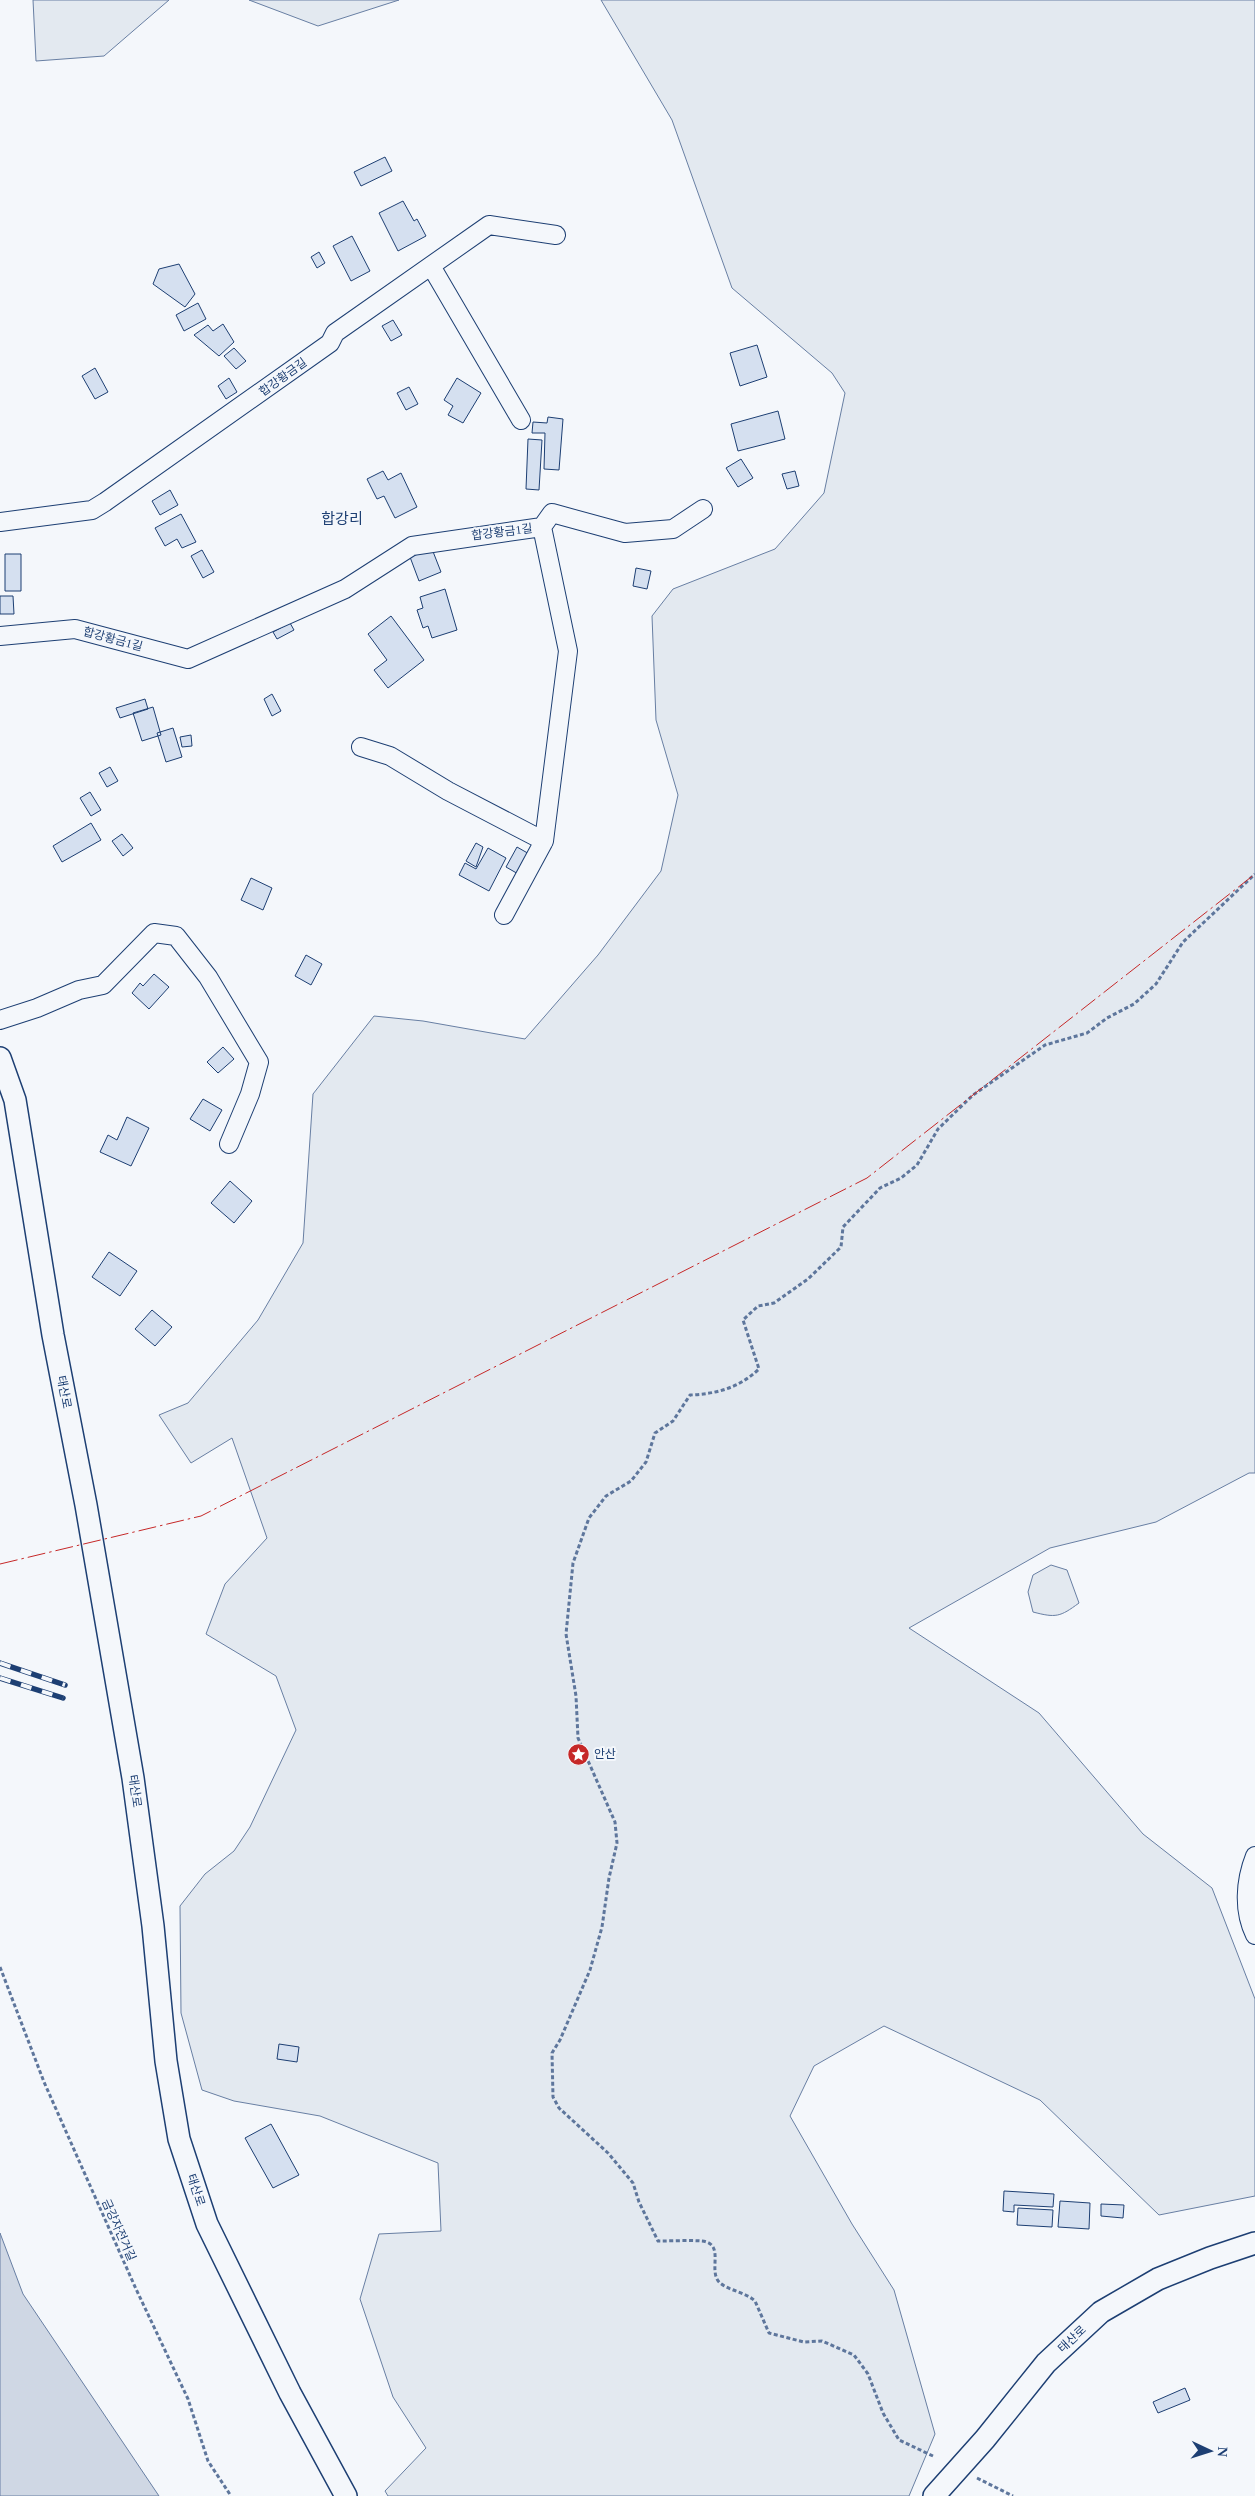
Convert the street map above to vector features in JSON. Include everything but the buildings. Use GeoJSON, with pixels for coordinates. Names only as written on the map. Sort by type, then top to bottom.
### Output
{"type":"FeatureCollection","features":[{"type":"Feature","properties":{"kind":"street","name":"합강황금길"},"geometry":{"type":"LineString","coordinates":[[0,522],[92,510],[330,343],[335,333],[490,225],[556,235]]}},
{"type":"Feature","properties":{"kind":"street"},"geometry":{"type":"LineString","coordinates":[[431,266],[521,420]]}},
{"type":"Feature","properties":{"kind":"street"},"geometry":{"type":"LineString","coordinates":[[542,527],[552,513],[625,533],[673,529],[703,509]]}},
{"type":"Feature","properties":{"kind":"street","name":"합강황금1길"},"geometry":{"type":"LineString","coordinates":[[0,636],[75,629],[188,659],[345,589],[412,546],[542,527],[568,651],[544,841]]}},
{"type":"Feature","properties":{"kind":"street"},"geometry":{"type":"LineString","coordinates":[[361,747],[390,756],[448,791],[544,841],[504,915]]}},
{"type":"Feature","properties":{"kind":"street"},"geometry":{"type":"LineString","coordinates":[[0,1020],[37,1008],[79,990],[103,985],[154,933],[176,936],[208,977],[259,1062],[250,1094],[229,1144]]}},
{"type":"Feature","properties":{"kind":"street","name":"태산로"},"geometry":{"type":"LineString","coordinates":[[0,1058],[17,1111],[53,1335],[86,1504],[133,1778],[153,1926],[166,2061],[179,2139],[207,2224],[290,2393],[346,2496]]}},
{"type":"Feature","properties":{"kind":"street"},"geometry":{"type":"LineString","coordinates":[[1255,1856],[1250,1868],[1247,1890],[1249,1923],[1255,1935]]}},
{"type":"Feature","properties":{"kind":"street","name":"태산로"},"geometry":{"type":"LineString","coordinates":[[934,2496],[1046,2363],[1102,2312],[1158,2279],[1210,2258],[1255,2243]]}},
{"type":"Feature","properties":{"kind":"path"},"geometry":{"type":"LineString","coordinates":[[934,2456],[899,2440],[883,2413],[868,2374],[854,2355],[822,2342],[804,2342],[769,2333],[755,2300],[720,2282],[714,2272],[716,2255],[713,2247],[704,2241],[658,2241],[638,2202],[632,2183],[608,2153],[558,2108],[553,2098],[552,2053],[560,2040],[590,1970],[602,1927],[608,1878],[617,1844],[615,1822],[578,1738],[576,1696],[566,1634],[573,1563],[589,1518],[606,1496],[631,1481],[646,1462],[655,1433],[673,1421],[690,1395],[708,1394],[746,1382],[759,1369],[743,1320],[758,1306],[774,1303],[815,1273],[841,1247],[843,1227],[880,1188],[901,1178],[917,1165],[938,1129],[974,1095],[1046,1045],[1087,1033],[1107,1018],[1134,1004],[1156,984],[1183,942],[1255,874]]}},
{"type":"Feature","properties":{"kind":"path","name":"금강자전거길"},"geometry":{"type":"LineString","coordinates":[[0,1967],[48,2091],[136,2289],[188,2398],[208,2461],[231,2496]]}},
{"type":"Feature","properties":{"kind":"path"},"geometry":{"type":"LineString","coordinates":[[958,2469],[1013,2496]]}},
{"type":"Feature","properties":{"kind":"shaded area"},"geometry":{"type":"Polygon","coordinates":[[[33,0],[169,0],[104,56],[36,61],[33,0]]]}},
{"type":"Feature","properties":{"kind":"shaded area"},"geometry":{"type":"Polygon","coordinates":[[[249,0],[399,0],[318,26],[249,0]]]}},
{"type":"Feature","properties":{"kind":"shaded area"},"geometry":{"type":"Polygon","coordinates":[[[601,0],[1255,0],[1255,1473],[1249,1473],[1156,1522],[1050,1548],[909,1628],[1039,1713],[1143,1834],[1212,1888],[1255,1999],[1255,2196],[1159,2215],[1040,2100],[884,2026],[814,2066],[790,2116],[852,2224],[894,2290],[935,2434],[909,2496],[388,2496],[385,2491],[426,2448],[393,2397],[360,2299],[379,2234],[441,2231],[438,2163],[320,2116],[234,2101],[202,2090],[181,2013],[180,1906],[205,1874],[234,1851],[250,1827],[296,1730],[276,1676],[206,1634],[225,1584],[267,1538],[232,1438],[191,1463],[159,1415],[188,1403],[258,1320],[303,1243],[313,1094],[374,1016],[423,1021],[525,1039],[598,955],[661,871],[678,795],[656,720],[652,616],[673,589],[775,549],[824,493],[845,393],[832,373],[732,288],[672,120],[601,0]]]}},
{"type":"Feature","properties":{"kind":"shaded area"},"geometry":{"type":"Polygon","coordinates":[[[1051,1565],[1067,1570],[1079,1603],[1062,1614],[1057,1615],[1033,1612],[1028,1592],[1033,1575],[1051,1565]]]}},
{"type":"Feature","properties":{"kind":"shaded area"},"geometry":{"type":"Polygon","coordinates":[[[0,2233],[23,2294],[159,2496],[0,2496],[0,2233]]]}},
{"type":"Feature","properties":{"kind":"railway"},"geometry":{"type":"LineString","coordinates":[[0,1663],[65,1685]]}},
{"type":"Feature","properties":{"kind":"railway"},"geometry":{"type":"LineString","coordinates":[[0,1678],[63,1698]]}},
{"type":"Feature","properties":{"kind":"power"},"geometry":{"type":"LineString","coordinates":[[0,1564],[201,1516],[867,1178],[1255,874]]}},
{"type":"Feature","properties":{"kind":"place","name":"안산"},"geometry":{"type":"Point","coordinates":[578,1754]}},
{"type":"Feature","properties":{"kind":"district","name":"합강리"},"geometry":{"type":"Point","coordinates":[342,519]}}]}
